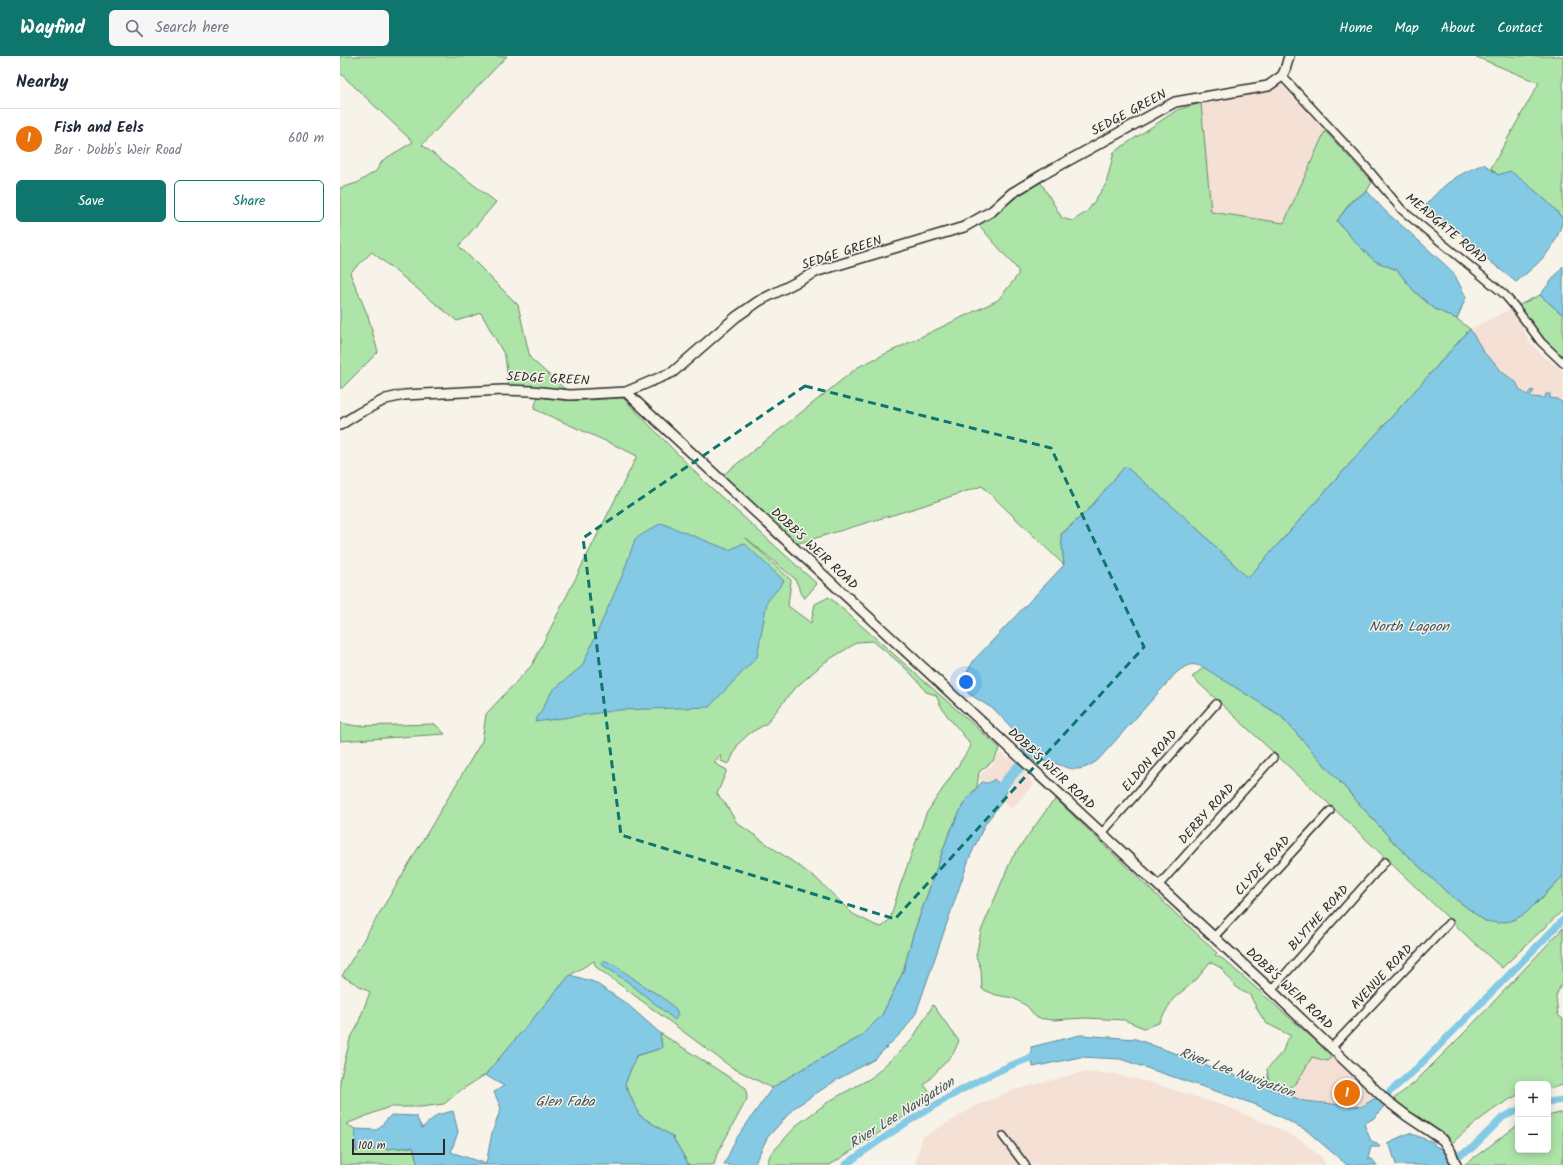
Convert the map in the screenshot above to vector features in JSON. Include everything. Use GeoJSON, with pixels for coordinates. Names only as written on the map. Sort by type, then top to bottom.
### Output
{"type":"FeatureCollection","features":[{"type":"Feature","properties":{"kind":"street"},"geometry":{"type":"LineString","coordinates":[[1282,76],[1289,56]]}},
{"type":"Feature","properties":{"kind":"street","name":"MEADGATE ROAD"},"geometry":{"type":"LineString","coordinates":[[1282,76],[1367,168],[1402,210],[1504,294],[1540,342],[1563,363]]}},
{"type":"Feature","properties":{"kind":"street","name":"SEDGE GREEN"},"geometry":{"type":"LineString","coordinates":[[340,425],[386,399],[404,395],[503,390],[570,395],[626,392],[673,372],[736,317],[759,301],[818,271],[964,228],[992,211],[1012,193],[1042,174],[1175,102],[1263,88],[1282,76]]}},
{"type":"Feature","properties":{"kind":"street","name":"DOBB'S WEIR ROAD"},"geometry":{"type":"LineString","coordinates":[[626,392],[1271,990],[1377,1091],[1407,1116],[1440,1137],[1447,1146],[1456,1165]]}},
{"type":"Feature","properties":{"kind":"street","name":"ELDON ROAD"},"geometry":{"type":"LineString","coordinates":[[1102,833],[1216,704]]}},
{"type":"Feature","properties":{"kind":"street","name":"DERBY ROAD"},"geometry":{"type":"LineString","coordinates":[[1158,886],[1273,758]]}},
{"type":"Feature","properties":{"kind":"street","name":"CLYDE ROAD"},"geometry":{"type":"LineString","coordinates":[[1214,937],[1330,811]]}},
{"type":"Feature","properties":{"kind":"street","name":"BLYTHE ROAD"},"geometry":{"type":"LineString","coordinates":[[1271,990],[1385,862]]}},
{"type":"Feature","properties":{"kind":"street","name":"AVENUE ROAD"},"geometry":{"type":"LineString","coordinates":[[1332,1047],[1449,923]]}},
{"type":"Feature","properties":{"kind":"street"},"geometry":{"type":"LineString","coordinates":[[1003,1136],[1025,1165]]}},
{"type":"Feature","properties":{"kind":"highlighted area"},"geometry":{"type":"Polygon","coordinates":[[[805,386],[1051,448],[1144,647],[895,919],[621,835],[583,538],[805,386]]]}},
{"type":"Feature","properties":{"kind":"shaded area"},"geometry":{"type":"Polygon","coordinates":[[[1281,84],[1325,131],[1284,223],[1211,212],[1201,103],[1269,90],[1281,84]]]}},
{"type":"Feature","properties":{"kind":"shaded area"},"geometry":{"type":"Polygon","coordinates":[[[1511,309],[1521,324],[1529,341],[1541,354],[1563,371],[1563,403],[1557,399],[1532,397],[1530,396],[1533,391],[1532,390],[1527,395],[1520,390],[1516,382],[1502,372],[1485,354],[1470,329],[1511,309]]]}},
{"type":"Feature","properties":{"kind":"shaded area"},"geometry":{"type":"Polygon","coordinates":[[[1001,753],[1007,758],[1012,758],[1027,771],[1030,780],[1034,784],[1011,809],[1004,803],[1003,797],[1007,791],[998,785],[984,783],[979,777],[987,768],[993,765],[995,758],[1001,753]]]}},
{"type":"Feature","properties":{"kind":"shaded area"},"geometry":{"type":"Polygon","coordinates":[[[1333,1056],[1377,1097],[1362,1107],[1304,1101],[1289,1097],[1312,1057],[1327,1061],[1333,1056]]]}},
{"type":"Feature","properties":{"kind":"shaded area"},"geometry":{"type":"Polygon","coordinates":[[[1082,1072],[1113,1074],[1149,1082],[1230,1108],[1301,1140],[1322,1158],[1325,1165],[915,1165],[922,1138],[976,1106],[1011,1091],[1082,1072]]]}},
{"type":"Feature","properties":{"kind":"green space"},"geometry":{"type":"Polygon","coordinates":[[[340,56],[507,56],[422,145],[496,202],[459,246],[518,305],[530,358],[565,389],[540,387],[509,388],[505,356],[481,313],[457,321],[372,252],[350,273],[368,316],[378,352],[342,388],[340,388],[340,188],[357,183],[376,171],[383,160],[413,142],[340,73],[340,56]]]}},
{"type":"Feature","properties":{"kind":"green space"},"geometry":{"type":"Polygon","coordinates":[[[1474,56],[1563,56],[1563,219],[1545,199],[1510,172],[1498,175],[1491,168],[1539,83],[1474,56]]]}},
{"type":"Feature","properties":{"kind":"green space"},"geometry":{"type":"Polygon","coordinates":[[[1201,103],[1211,212],[1284,223],[1325,131],[1372,182],[1367,191],[1351,201],[1337,221],[1358,245],[1375,261],[1397,270],[1415,292],[1435,309],[1457,319],[1470,329],[1248,578],[1186,518],[1088,510],[1061,534],[1064,565],[982,486],[919,507],[796,544],[723,475],[858,367],[998,300],[1018,275],[1018,270],[978,224],[1040,181],[1062,218],[1072,221],[1087,212],[1106,184],[1114,152],[1177,110],[1201,103]]]}},
{"type":"Feature","properties":{"kind":"green space"},"geometry":{"type":"Polygon","coordinates":[[[1540,295],[1563,315],[1563,358],[1528,323],[1515,307],[1540,295]]]}},
{"type":"Feature","properties":{"kind":"green space"},"geometry":{"type":"Polygon","coordinates":[[[538,396],[559,400],[623,398],[705,482],[817,584],[804,599],[795,579],[745,537],[791,580],[788,606],[811,623],[815,604],[829,597],[1000,748],[993,761],[979,772],[977,787],[965,801],[948,836],[913,935],[903,972],[882,1015],[860,1037],[797,1072],[772,1088],[731,1067],[596,967],[594,961],[570,975],[485,1075],[461,1090],[444,1104],[421,1107],[389,1107],[346,1124],[355,1129],[356,1151],[413,1147],[418,1165],[340,1165],[340,1081],[350,1039],[356,1029],[370,992],[342,976],[482,741],[486,714],[532,665],[637,456],[534,409],[538,396]],[[873,641],[858,642],[825,662],[793,690],[766,724],[750,733],[738,744],[728,764],[721,761],[720,755],[714,763],[727,770],[717,794],[725,803],[737,823],[816,878],[853,914],[882,927],[890,919],[900,886],[926,814],[971,746],[947,716],[936,695],[926,692],[908,671],[873,641]]]}},
{"type":"Feature","properties":{"kind":"green space"},"geometry":{"type":"Polygon","coordinates":[[[1204,667],[1281,716],[1396,845],[1450,895],[1485,921],[1537,903],[1563,876],[1563,910],[1502,968],[1327,802],[1192,677],[1204,667]]]}},
{"type":"Feature","properties":{"kind":"green space"},"geometry":{"type":"Polygon","coordinates":[[[340,723],[357,726],[435,724],[445,734],[340,741],[340,723]]]}},
{"type":"Feature","properties":{"kind":"green space"},"geometry":{"type":"Polygon","coordinates":[[[1056,799],[1217,953],[1215,955],[1223,959],[1333,1056],[1327,1061],[1312,1057],[1296,1084],[1284,1090],[1269,1083],[1267,1069],[1283,1051],[1286,1041],[1291,1036],[1266,1023],[1250,995],[1238,989],[1221,968],[1210,962],[1197,979],[1173,999],[1159,1023],[1144,1028],[1124,1020],[1085,1018],[1053,1020],[1037,1018],[1027,1006],[1013,998],[996,995],[982,989],[981,969],[976,956],[981,931],[1012,858],[1050,805],[1056,799]]]}},
{"type":"Feature","properties":{"kind":"green space"},"geometry":{"type":"Polygon","coordinates":[[[1563,928],[1563,980],[1556,996],[1558,1015],[1563,1019],[1563,1085],[1551,1088],[1551,1081],[1515,1081],[1515,1097],[1500,1105],[1452,1143],[1448,1136],[1392,1100],[1413,1084],[1468,1029],[1563,928]]]}},
{"type":"Feature","properties":{"kind":"green space"},"geometry":{"type":"Polygon","coordinates":[[[933,1005],[959,1041],[953,1054],[924,1085],[934,1097],[830,1165],[767,1165],[770,1155],[798,1124],[831,1100],[871,1078],[911,1041],[933,1005]]]}},
{"type":"Feature","properties":{"kind":"green space"},"geometry":{"type":"Polygon","coordinates":[[[660,1033],[746,1088],[747,1099],[717,1154],[714,1165],[689,1165],[672,1136],[639,1115],[625,1084],[636,1056],[662,1048],[660,1033]]]}},
{"type":"Feature","properties":{"kind":"green space"},"geometry":{"type":"Polygon","coordinates":[[[1563,1112],[1563,1165],[1464,1165],[1515,1127],[1515,1153],[1551,1153],[1551,1115],[1563,1112]]]}},
{"type":"Feature","properties":{"kind":"water"},"geometry":{"type":"Polygon","coordinates":[[[1484,164],[1498,175],[1510,171],[1538,193],[1563,219],[1556,240],[1546,255],[1516,282],[1477,251],[1456,229],[1435,216],[1425,206],[1452,180],[1484,164]]]}},
{"type":"Feature","properties":{"kind":"water"},"geometry":{"type":"Polygon","coordinates":[[[1367,191],[1386,212],[1453,272],[1466,297],[1457,319],[1435,309],[1415,292],[1397,270],[1375,261],[1358,245],[1337,221],[1352,201],[1367,191]]]}},
{"type":"Feature","properties":{"kind":"water"},"geometry":{"type":"Polygon","coordinates":[[[1563,266],[1563,315],[1540,295],[1563,266]]]}},
{"type":"Feature","properties":{"kind":"water","name":"North Lagoon"},"geometry":{"type":"Polygon","coordinates":[[[1470,329],[1485,354],[1502,372],[1516,382],[1520,390],[1527,395],[1531,390],[1534,391],[1530,396],[1532,397],[1545,398],[1546,394],[1550,394],[1550,398],[1557,399],[1563,403],[1563,818],[1561,831],[1563,836],[1563,876],[1525,914],[1511,921],[1498,923],[1485,921],[1450,895],[1396,845],[1281,716],[1203,667],[1189,665],[1176,673],[1098,760],[1080,769],[1072,769],[1051,762],[1035,762],[1022,750],[1023,740],[995,710],[969,694],[965,689],[963,683],[964,677],[974,660],[1064,565],[1061,535],[1088,510],[1125,466],[1186,518],[1248,578],[1470,329]]]}},
{"type":"Feature","properties":{"kind":"water"},"geometry":{"type":"Polygon","coordinates":[[[661,523],[729,550],[744,543],[784,581],[767,602],[757,657],[709,707],[619,710],[535,722],[552,691],[582,666],[623,574],[635,539],[661,523]]]}},
{"type":"Feature","properties":{"kind":"water"},"geometry":{"type":"Polygon","coordinates":[[[994,779],[999,784],[999,787],[1002,787],[1007,791],[1001,803],[985,824],[969,859],[916,1013],[904,1030],[875,1059],[838,1079],[794,1108],[767,1138],[754,1165],[724,1165],[736,1139],[772,1088],[797,1072],[860,1037],[882,1015],[903,972],[913,935],[948,836],[965,801],[982,782],[988,783],[994,779]]]}},
{"type":"Feature","properties":{"kind":"water"},"geometry":{"type":"Polygon","coordinates":[[[602,961],[615,965],[648,989],[661,996],[676,1009],[678,1014],[675,1020],[628,982],[601,964],[602,961]]]}},
{"type":"Feature","properties":{"kind":"water","name":"Glen Faba"},"geometry":{"type":"Polygon","coordinates":[[[570,975],[594,982],[627,1004],[660,1033],[662,1048],[636,1056],[625,1084],[639,1115],[672,1136],[689,1165],[418,1165],[413,1147],[356,1151],[355,1129],[377,1130],[391,1115],[416,1116],[422,1128],[437,1115],[453,1111],[458,1132],[451,1152],[486,1164],[492,1133],[501,1108],[494,1092],[504,1086],[485,1075],[570,975]]]}},
{"type":"Feature","properties":{"kind":"water"},"geometry":{"type":"Polygon","coordinates":[[[1080,1035],[1136,1039],[1304,1101],[1361,1107],[1377,1097],[1385,1105],[1374,1118],[1364,1124],[1371,1141],[1377,1143],[1380,1147],[1371,1147],[1368,1158],[1372,1159],[1377,1165],[1347,1165],[1306,1130],[1257,1105],[1120,1059],[1080,1057],[1033,1067],[1031,1047],[1080,1035]]]}},
{"type":"Feature","properties":{"kind":"water"},"geometry":{"type":"Polygon","coordinates":[[[1409,1133],[1433,1142],[1435,1146],[1443,1149],[1450,1165],[1396,1165],[1391,1148],[1387,1143],[1409,1133]]]}},
{"type":"Feature","properties":{"kind":"waterway"},"geometry":{"type":"LineString","coordinates":[[994,799],[1007,780],[1029,756]]}},
{"type":"Feature","properties":{"kind":"waterway","name":"River Lee Navigation"},"geometry":{"type":"LineString","coordinates":[[1380,1100],[1414,1071],[1563,920]]}},
{"type":"Feature","properties":{"kind":"waterway","name":"River Lee Navigation"},"geometry":{"type":"LineString","coordinates":[[845,1165],[878,1141],[930,1108],[984,1078],[1026,1059],[1040,1055]]}},
{"type":"Feature","properties":{"kind":"waterway"},"geometry":{"type":"LineString","coordinates":[[1551,1102],[1563,1100]]}},
{"type":"Feature","properties":{"kind":"waterway"},"geometry":{"type":"LineString","coordinates":[[1439,1165],[1471,1149],[1503,1117],[1515,1111]]}},
{"type":"Feature","properties":{"kind":"place","name":"Fish and Eels"},"geometry":{"type":"Point","coordinates":[1347,1093]}}]}
